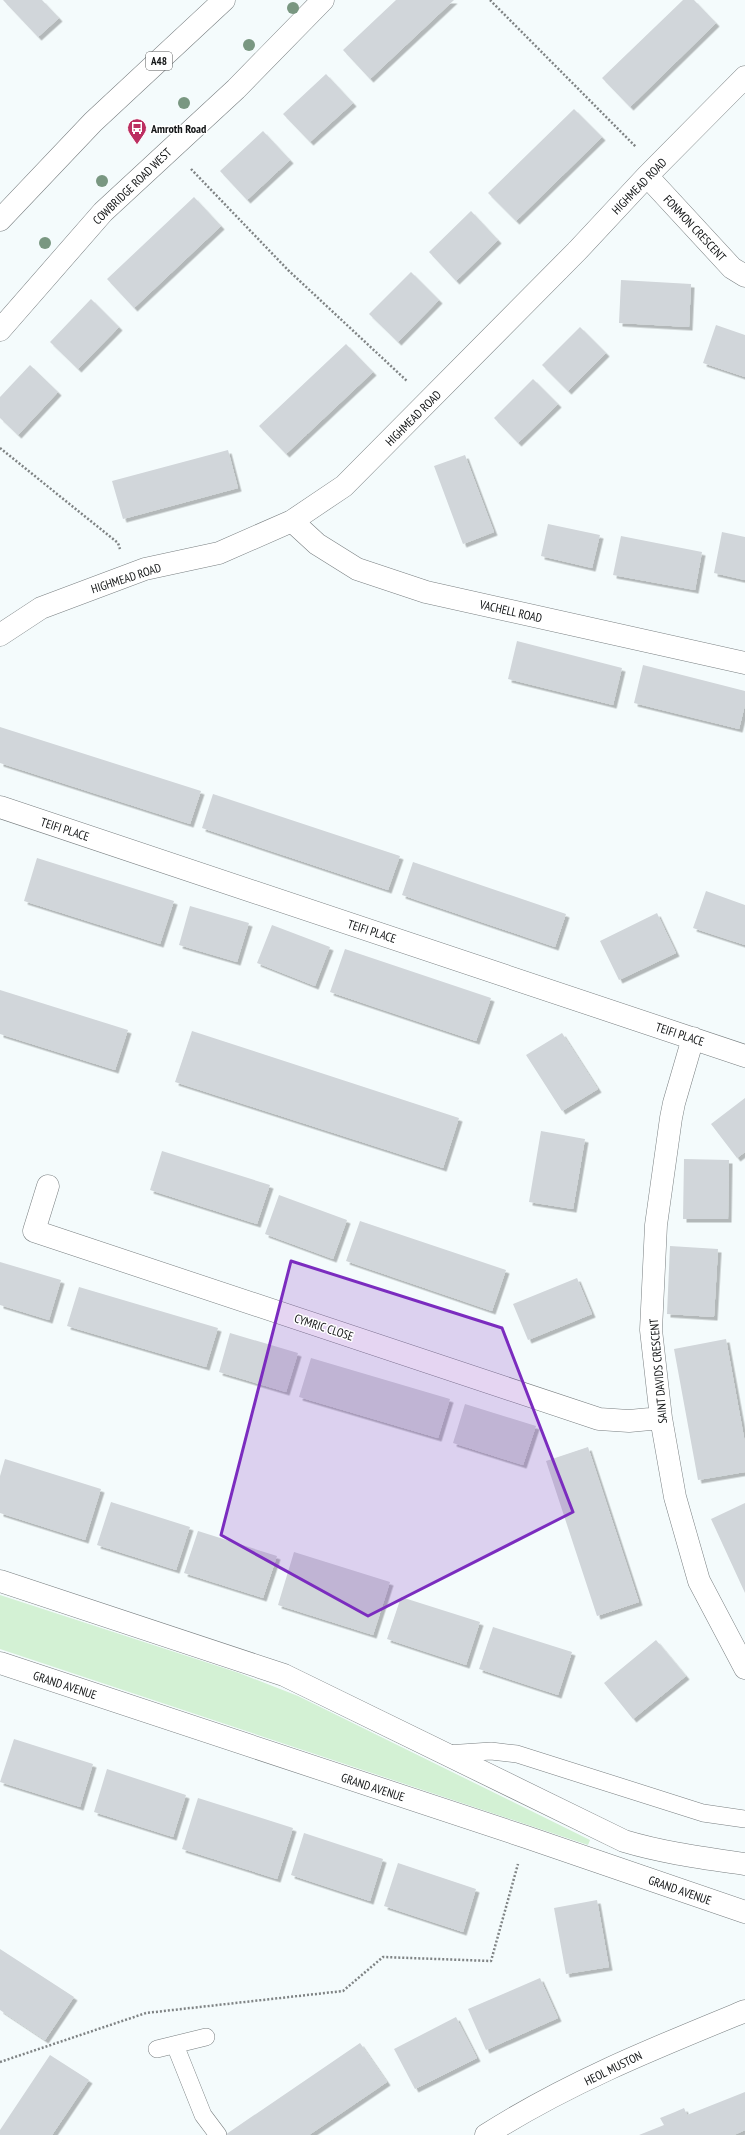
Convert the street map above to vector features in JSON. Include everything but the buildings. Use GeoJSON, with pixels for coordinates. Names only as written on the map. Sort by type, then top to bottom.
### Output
{"type":"FeatureCollection","features":[{"type":"Feature","properties":{"kind":"main road","name":"A48"},"geometry":{"type":"LineString","coordinates":[[0,220],[93,122],[224,0]]}},
{"type":"Feature","properties":{"kind":"main road","name":"COWBRIDGE ROAD WEST"},"geometry":{"type":"LineString","coordinates":[[0,330],[103,212],[236,89],[323,0]]}},
{"type":"Feature","properties":{"kind":"main road","name":"HIGHMEAD ROAD"},"geometry":{"type":"LineString","coordinates":[[0,635],[41,608],[145,569],[219,553],[292,521],[344,486],[429,402],[745,77]]}},
{"type":"Feature","properties":{"kind":"main road","name":"FONMON CRESCENT"},"geometry":{"type":"LineString","coordinates":[[652,172],[732,268],[745,276]]}},
{"type":"Feature","properties":{"kind":"main road","name":"VACHELL ROAD"},"geometry":{"type":"LineString","coordinates":[[292,521],[317,544],[357,569],[426,592],[745,663]]}},
{"type":"Feature","properties":{"kind":"main road","name":"TEIFI PLACE"},"geometry":{"type":"LineString","coordinates":[[0,807],[745,1056]]}},
{"type":"Feature","properties":{"kind":"main road","name":"SAINT DAVIDS CRESCENT"},"geometry":{"type":"LineString","coordinates":[[693,1038],[674,1103],[656,1225],[651,1330],[661,1418],[675,1496],[699,1580],[745,1668]]}},
{"type":"Feature","properties":{"kind":"main road","name":"CYMRIC CLOSE"},"geometry":{"type":"LineString","coordinates":[[48,1186],[34,1231],[599,1419],[629,1421],[661,1418]]}},
{"type":"Feature","properties":{"kind":"main road"},"geometry":{"type":"LineString","coordinates":[[0,1581],[284,1675],[624,1841],[651,1850],[745,1864]]}},
{"type":"Feature","properties":{"kind":"main road","name":"GRAND AVENUE"},"geometry":{"type":"LineString","coordinates":[[0,1664],[526,1837],[745,1912]]}},
{"type":"Feature","properties":{"kind":"main road","name":"HEOL MUSTON"},"geometry":{"type":"LineString","coordinates":[[486,2135],[512,2119],[634,2057],[745,2011]]}},
{"type":"Feature","properties":{"kind":"lane"},"geometry":{"type":"LineString","coordinates":[[446,1754],[491,1751],[517,1754],[702,1813],[745,1819]]}},
{"type":"Feature","properties":{"kind":"lane"},"geometry":{"type":"LineString","coordinates":[[157,2049],[206,2037]]}},
{"type":"Feature","properties":{"kind":"lane"},"geometry":{"type":"LineString","coordinates":[[175,2045],[203,2115],[218,2135]]}},
{"type":"Feature","properties":{"kind":"path"},"geometry":{"type":"LineString","coordinates":[[490,0],[652,172]]}},
{"type":"Feature","properties":{"kind":"path"},"geometry":{"type":"LineString","coordinates":[[172,148],[288,270],[429,402]]}},
{"type":"Feature","properties":{"kind":"path"},"geometry":{"type":"LineString","coordinates":[[0,448],[118,543],[129,576]]}},
{"type":"Feature","properties":{"kind":"path"},"geometry":{"type":"LineString","coordinates":[[0,2062],[146,2013],[344,1991],[383,1957],[491,1961],[526,1837]]}},
{"type":"Feature","properties":{"kind":"highlighted area"},"geometry":{"type":"Polygon","coordinates":[[[291,1261],[502,1328],[573,1512],[368,1616],[221,1535],[291,1261]]]}},
{"type":"Feature","properties":{"kind":"green space"},"geometry":{"type":"Polygon","coordinates":[[[0,1595],[239,1673],[298,1696],[590,1840],[588,1845],[0,1649],[0,1595]]]}},
{"type":"Feature","properties":{"kind":"place","name":"Amroth Road"},"geometry":{"type":"Point","coordinates":[137,145]}}]}
